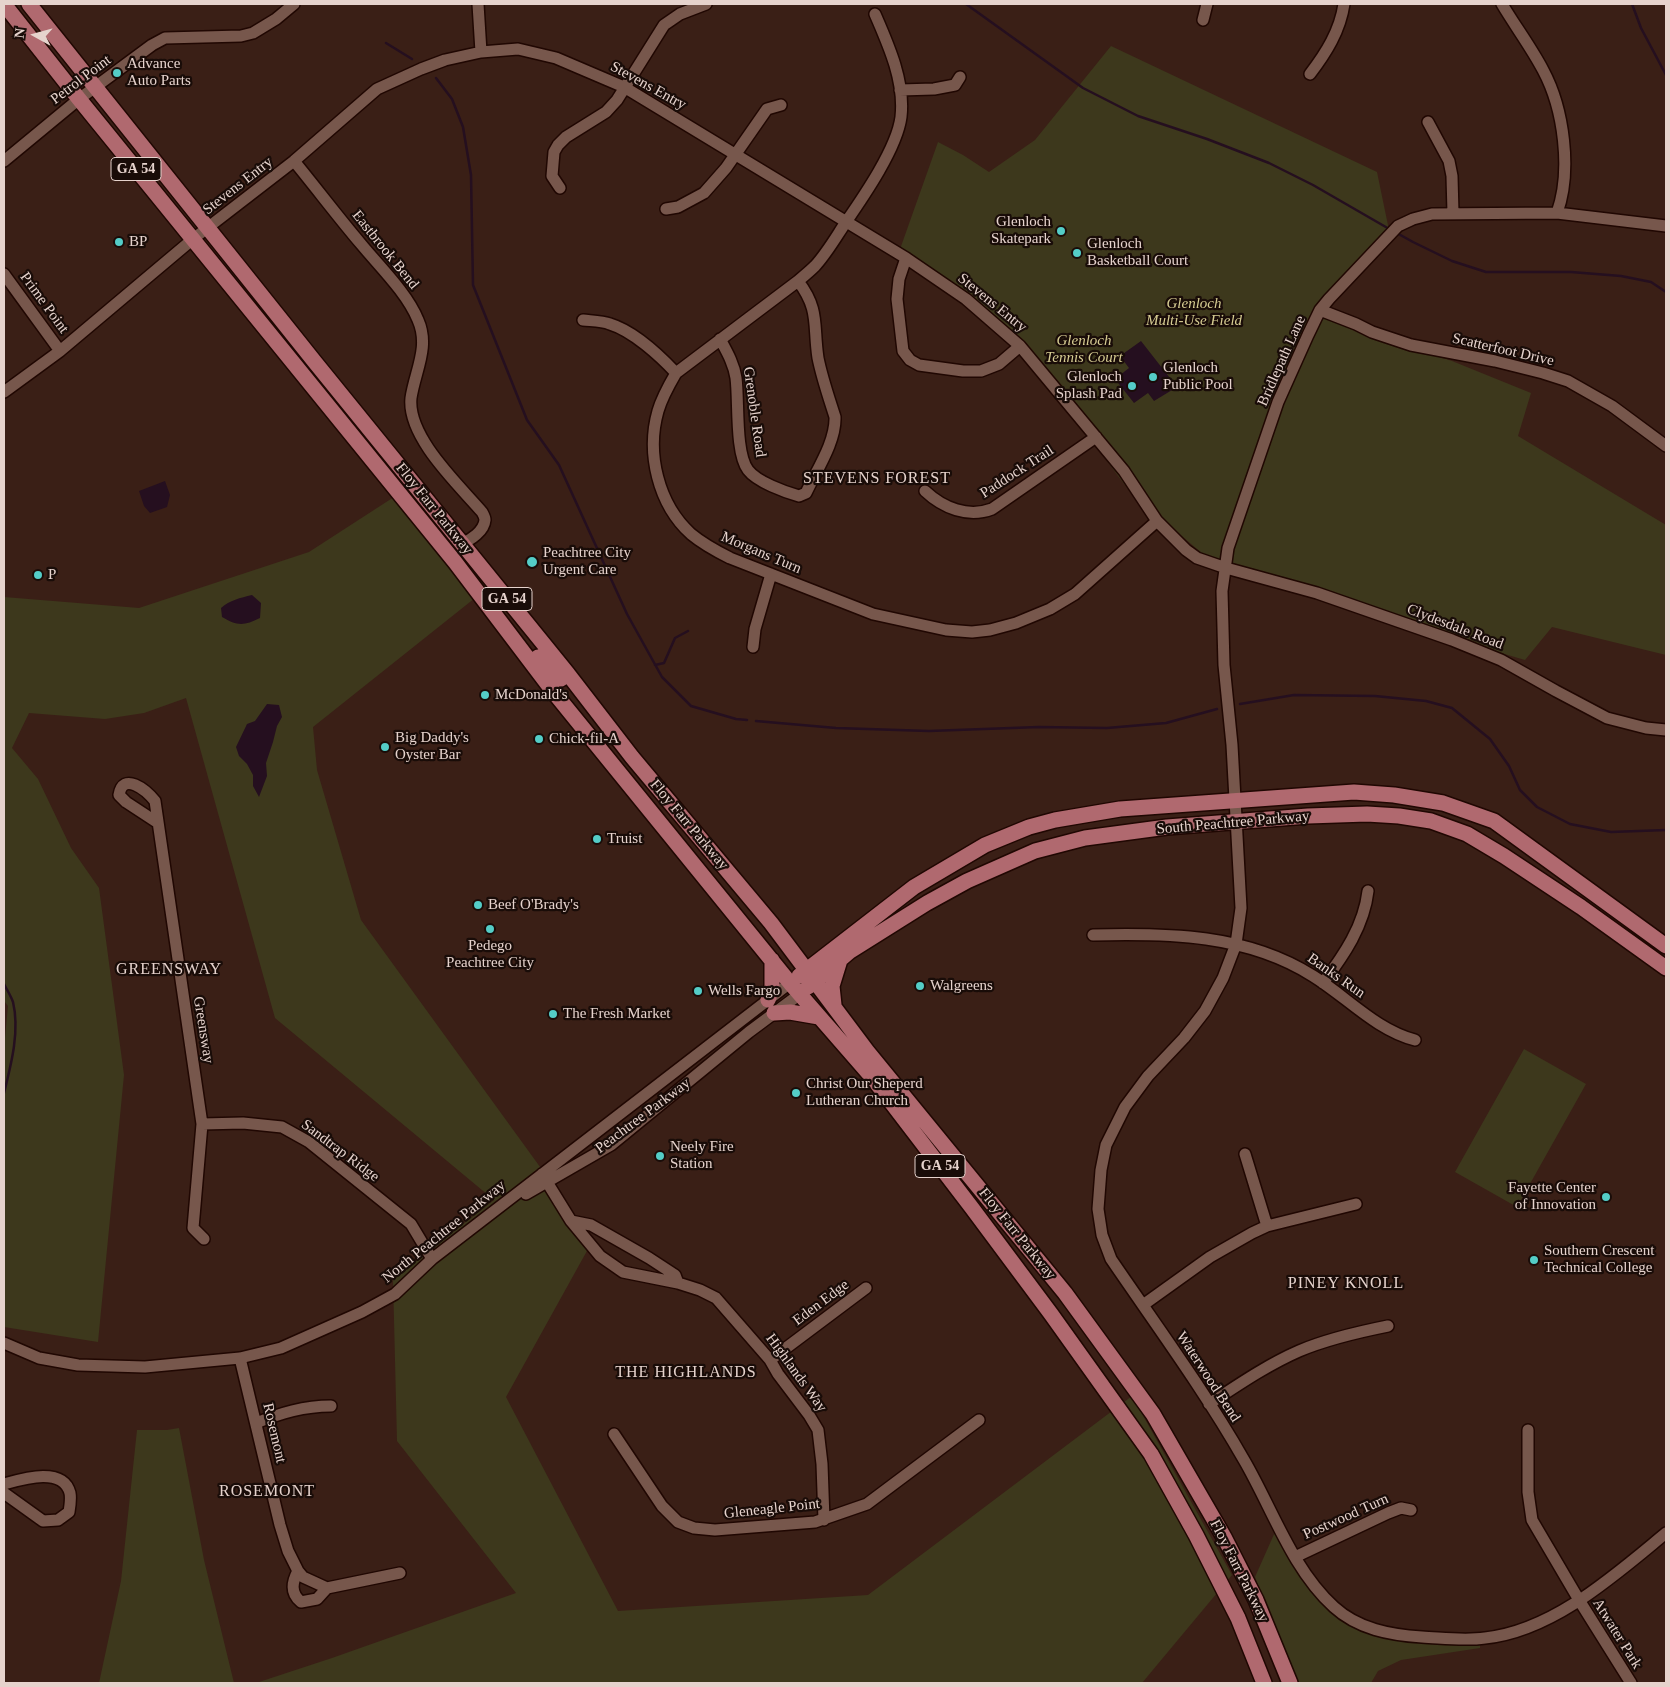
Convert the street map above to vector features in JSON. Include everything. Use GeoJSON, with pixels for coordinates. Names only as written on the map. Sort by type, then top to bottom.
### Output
{"type":"FeatureCollection","features":[{"type":"Feature","properties":{"kind":"main road","name":"Floy Farr Parkway"},"geometry":{"type":"LineString","coordinates":[[4,4],[455,562],[552,690],[795,988],[871,1076],[972,1208],[1051,1314],[1151,1454],[1196,1535],[1238,1618],[1264,1683]]}},
{"type":"Feature","properties":{"kind":"main road","name":"Floy Farr Parkway"},"geometry":{"type":"LineString","coordinates":[[29,4],[94,88],[568,674],[632,757],[771,923],[867,1050],[1065,1293],[1153,1414],[1224,1537],[1256,1600],[1290,1683]]}},
{"type":"Feature","properties":{"kind":"main road"},"geometry":{"type":"LineString","coordinates":[[509,633],[522,638],[556,676],[561,679],[568,674]]}},
{"type":"Feature","properties":{"kind":"main road"},"geometry":{"type":"LineString","coordinates":[[552,690],[571,694],[619,752],[625,756],[632,757]]}},
{"type":"Feature","properties":{"kind":"main road","name":"South Peachtree Parkway"},"geometry":{"type":"LineString","coordinates":[[811,976],[914,887],[985,845],[1008,835],[1038,825],[1120,808],[1354,792],[1394,795],[1443,803],[1494,822],[1666,946]]}},
{"type":"Feature","properties":{"kind":"main road","name":"South Peachtree Parkway"},"geometry":{"type":"LineString","coordinates":[[836,955],[849,952],[967,881],[1035,851],[1085,838],[1166,827],[1367,814],[1431,821],[1467,834],[1581,907],[1666,968]]}},
{"type":"Feature","properties":{"kind":"main road"},"geometry":{"type":"LineString","coordinates":[[788,946],[810,953],[836,955],[832,986],[834,1007]]}},
{"type":"Feature","properties":{"kind":"main road"},"geometry":{"type":"LineString","coordinates":[[772,960],[771,1007],[820,1016]]}},
{"type":"Feature","properties":{"kind":"main road"},"geometry":{"type":"LineString","coordinates":[[795,988],[811,976]]}},
{"type":"Feature","properties":{"kind":"street"},"geometry":{"type":"LineString","coordinates":[[478,4],[482,52]]}},
{"type":"Feature","properties":{"kind":"street"},"geometry":{"type":"LineString","coordinates":[[560,188],[552,176],[554,152],[558,146],[566,138],[606,112],[617,100],[664,24],[680,14],[706,4]]}},
{"type":"Feature","properties":{"kind":"street"},"geometry":{"type":"LineString","coordinates":[[1203,20],[1207,4]]}},
{"type":"Feature","properties":{"kind":"street"},"geometry":{"type":"LineString","coordinates":[[1310,74],[1322,58],[1335,34],[1344,4]]}},
{"type":"Feature","properties":{"kind":"street"},"geometry":{"type":"LineString","coordinates":[[1502,4],[1543,70],[1558,115],[1563,141],[1564,167],[1562,193],[1557,213]]}},
{"type":"Feature","properties":{"kind":"street","name":"Petrol Point"},"geometry":{"type":"LineString","coordinates":[[4,160],[79,99],[152,45],[165,38],[241,36],[254,33],[276,19],[286,6]]}},
{"type":"Feature","properties":{"kind":"street","name":"Morgans Turn"},"geometry":{"type":"LineString","coordinates":[[874,14],[884,36],[900,90],[901,118],[895,138],[846,222],[815,266],[798,281],[676,373],[666,391],[658,412],[654,440],[655,468],[668,504],[686,528],[704,543],[730,558],[873,614],[946,630],[972,632],[1016,623],[1050,609],[1075,594],[1157,521]]}},
{"type":"Feature","properties":{"kind":"street","name":"Stevens Entry"},"geometry":{"type":"LineString","coordinates":[[4,392],[60,351],[193,239],[294,161],[377,90],[445,60],[482,52],[518,49],[556,58],[624,87],[906,258],[966,300],[1020,346],[1124,471],[1157,521],[1186,550],[1197,558],[1226,568]]}},
{"type":"Feature","properties":{"kind":"street"},"geometry":{"type":"LineString","coordinates":[[900,90],[934,89],[955,85],[960,77]]}},
{"type":"Feature","properties":{"kind":"street"},"geometry":{"type":"LineString","coordinates":[[666,209],[678,207],[704,193],[726,168],[767,109],[782,104]]}},
{"type":"Feature","properties":{"kind":"street"},"geometry":{"type":"LineString","coordinates":[[1428,122],[1449,161],[1452,176],[1454,213]]}},
{"type":"Feature","properties":{"kind":"street","name":"Eastbrook Bend"},"geometry":{"type":"LineString","coordinates":[[294,161],[397,286],[418,320],[424,343],[411,399],[413,418],[420,435],[433,454],[482,512],[484,520],[481,530],[475,537],[462,543]]}},
{"type":"Feature","properties":{"kind":"street","name":"Bridlepath Lane"},"geometry":{"type":"LineString","coordinates":[[1237,822],[1221,624],[1222,591],[1228,548],[1281,396],[1320,310],[1390,233],[1412,219],[1432,214],[1557,213],[1666,226]]}},
{"type":"Feature","properties":{"kind":"street"},"geometry":{"type":"LineString","coordinates":[[906,258],[899,279],[897,299],[903,350],[910,360],[919,365],[963,371],[981,371],[999,364],[1020,346]]}},
{"type":"Feature","properties":{"kind":"street","name":"Prime Point"},"geometry":{"type":"LineString","coordinates":[[4,274],[60,351]]}},
{"type":"Feature","properties":{"kind":"street","name":"Grenoble Road"},"geometry":{"type":"LineString","coordinates":[[720,339],[733,364],[736,377],[740,442],[747,470],[756,478],[788,493],[799,496],[806,493],[832,437],[835,417],[818,358],[813,306],[798,281]]}},
{"type":"Feature","properties":{"kind":"street","name":"Scatterfoot Drive"},"geometry":{"type":"LineString","coordinates":[[1320,310],[1372,332],[1411,345],[1495,361],[1568,381],[1612,406],[1666,446]]}},
{"type":"Feature","properties":{"kind":"street"},"geometry":{"type":"LineString","coordinates":[[583,320],[611,324],[620,328],[652,350],[676,373]]}},
{"type":"Feature","properties":{"kind":"street","name":"Paddock Trail"},"geometry":{"type":"LineString","coordinates":[[926,491],[935,500],[949,508],[982,513],[992,509],[1096,437]]}},
{"type":"Feature","properties":{"kind":"street","name":"Clydesdale Road"},"geometry":{"type":"LineString","coordinates":[[1226,568],[1293,586],[1452,640],[1501,660],[1556,692],[1607,718],[1646,728],[1666,730]]}},
{"type":"Feature","properties":{"kind":"street"},"geometry":{"type":"LineString","coordinates":[[753,647],[755,629],[772,574]]}},
{"type":"Feature","properties":{"kind":"street","name":"Waterwood Bend"},"geometry":{"type":"LineString","coordinates":[[1237,822],[1241,908],[1236,944],[1223,978],[1205,1011],[1125,1107],[1106,1145],[1098,1196],[1102,1235],[1111,1259],[1210,1404],[1245,1460],[1295,1557],[1317,1588],[1334,1607],[1361,1625],[1400,1635],[1472,1639],[1498,1636],[1531,1627],[1602,1586],[1666,1533]]}},
{"type":"Feature","properties":{"kind":"street","name":"Greensway"},"geometry":{"type":"LineString","coordinates":[[158,823],[202,1124],[194,1228],[204,1239]]}},
{"type":"Feature","properties":{"kind":"street"},"geometry":{"type":"LineString","coordinates":[[1323,983],[1349,946],[1367,905],[1368,891]]}},
{"type":"Feature","properties":{"kind":"street","name":"Banks Run"},"geometry":{"type":"LineString","coordinates":[[1093,935],[1140,934],[1186,936],[1236,944],[1288,962],[1323,983],[1389,1030],[1403,1037],[1415,1040]]}},
{"type":"Feature","properties":{"kind":"street","name":"North Peachtree Parkway"},"geometry":{"type":"LineString","coordinates":[[717,1060],[771,1007],[795,988]]}},
{"type":"Feature","properties":{"kind":"street","name":"North Peachtree Parkway"},"geometry":{"type":"LineString","coordinates":[[4,1342],[39,1358],[78,1365],[145,1367],[240,1358],[281,1348],[362,1312],[395,1294],[432,1259],[489,1214],[544,1178],[706,1048],[771,1007]]}},
{"type":"Feature","properties":{"kind":"street"},"geometry":{"type":"LineString","coordinates":[[706,1048],[717,1060]]}},
{"type":"Feature","properties":{"kind":"street","name":"Peachtree Parkway"},"geometry":{"type":"LineString","coordinates":[[544,1178],[611,1145],[717,1060]]}},
{"type":"Feature","properties":{"kind":"street","name":"Sandtrap Ridge"},"geometry":{"type":"LineString","coordinates":[[202,1124],[243,1123],[282,1127],[309,1142],[410,1224],[432,1259]]}},
{"type":"Feature","properties":{"kind":"street"},"geometry":{"type":"LineString","coordinates":[[1245,1154],[1267,1226]]}},
{"type":"Feature","properties":{"kind":"street","name":"Highlands Way"},"geometry":{"type":"LineString","coordinates":[[544,1178],[571,1221],[600,1256],[623,1272],[678,1283],[700,1290],[716,1298],[770,1360],[778,1374],[810,1415],[818,1430],[822,1464],[824,1520]]}},
{"type":"Feature","properties":{"kind":"street"},"geometry":{"type":"LineString","coordinates":[[1143,1305],[1210,1257],[1267,1226],[1356,1204]]}},
{"type":"Feature","properties":{"kind":"street","name":"Highlands Way"},"geometry":{"type":"LineString","coordinates":[[571,1221],[591,1225],[629,1247],[675,1276],[678,1283]]}},
{"type":"Feature","properties":{"kind":"street","name":"Eden Edge"},"geometry":{"type":"LineString","coordinates":[[770,1360],[866,1288]]}},
{"type":"Feature","properties":{"kind":"street"},"geometry":{"type":"LineString","coordinates":[[1210,1404],[1266,1368],[1301,1350],[1364,1331],[1388,1326]]}},
{"type":"Feature","properties":{"kind":"street","name":"Rosemont"},"geometry":{"type":"LineString","coordinates":[[240,1358],[288,1551],[303,1577],[327,1588]]}},
{"type":"Feature","properties":{"kind":"street"},"geometry":{"type":"LineString","coordinates":[[256,1423],[293,1410],[313,1406],[331,1406]]}},
{"type":"Feature","properties":{"kind":"street","name":"Gleneagle Point"},"geometry":{"type":"LineString","coordinates":[[614,1434],[662,1506],[678,1522],[694,1528],[715,1530],[824,1520],[867,1504],[979,1420]]}},
{"type":"Feature","properties":{"kind":"street","name":"Atwater Park"},"geometry":{"type":"LineString","coordinates":[[1528,1430],[1528,1492],[1532,1520],[1626,1681]]}},
{"type":"Feature","properties":{"kind":"street"},"geometry":{"type":"LineString","coordinates":[[4,1484],[44,1475],[54,1477],[67,1485],[70,1494],[70,1512],[58,1520],[43,1521],[4,1493]]}},
{"type":"Feature","properties":{"kind":"street","name":"Postwood Turn"},"geometry":{"type":"LineString","coordinates":[[1295,1557],[1400,1508],[1411,1510]]}},
{"type":"Feature","properties":{"kind":"street"},"geometry":{"type":"LineString","coordinates":[[298,1570],[294,1579],[293,1590],[295,1597],[301,1602],[317,1599],[327,1588],[400,1573]]}},
{"type":"Feature","properties":{"kind":"green space"},"geometry":{"type":"Polygon","coordinates":[[[1111,46],[1377,172],[1390,235],[1320,314],[1376,337],[1452,361],[1531,393],[1518,436],[1666,525],[1666,655],[1552,627],[1525,660],[1224,572],[1130,492],[1026,353],[899,252],[938,142],[989,172],[1035,140],[1111,46]]]}},
{"type":"Feature","properties":{"kind":"green space"},"geometry":{"type":"Polygon","coordinates":[[[394,497],[480,594],[313,727],[317,770],[361,920],[593,1240],[506,1397],[618,1611],[868,1595],[1132,1396],[1232,1575],[1142,1683],[256,1683],[516,1593],[397,1441],[393,1279],[494,1200],[275,1018],[186,698],[144,713],[105,719],[29,713],[12,748],[38,779],[71,848],[99,888],[124,1075],[98,1342],[4,1327],[4,1048],[8,1006],[4,1001],[4,597],[139,608],[309,552],[394,497]]]}},
{"type":"Feature","properties":{"kind":"green space"},"geometry":{"type":"Polygon","coordinates":[[[1524,1049],[1586,1084],[1517,1207],[1455,1172],[1524,1049]]]}},
{"type":"Feature","properties":{"kind":"green space"},"geometry":{"type":"Polygon","coordinates":[[[179,1428],[204,1560],[234,1683],[99,1683],[121,1581],[137,1430],[179,1428]]]}},
{"type":"Feature","properties":{"kind":"green space"},"geometry":{"type":"Polygon","coordinates":[[[1275,1532],[1349,1622],[1480,1641],[1480,1648],[1401,1660],[1378,1671],[1371,1683],[1297,1683],[1279,1642],[1255,1577],[1275,1532]]]}},
{"type":"Feature","properties":{"kind":"shaded area","name":"Glenloch Public Pool"},"geometry":{"type":"Polygon","coordinates":[[[1141,341],[1177,387],[1154,401],[1148,393],[1134,403],[1115,379],[1129,368],[1120,356],[1141,341]]]}},
{"type":"Feature","properties":{"kind":"shaded area"},"geometry":{"type":"Polygon","coordinates":[[[165,481],[170,495],[167,507],[150,513],[144,506],[139,491],[165,481]]]}},
{"type":"Feature","properties":{"kind":"shaded area"},"geometry":{"type":"Polygon","coordinates":[[[252,595],[261,603],[260,618],[241,624],[222,617],[221,608],[224,605],[252,595]]]}},
{"type":"Feature","properties":{"kind":"shaded area"},"geometry":{"type":"Polygon","coordinates":[[[267,704],[279,705],[282,717],[277,726],[266,763],[267,776],[259,797],[253,786],[253,775],[247,764],[239,756],[236,747],[247,724],[255,721],[267,704]]]}},
{"type":"Feature","properties":{"kind":"waterway"},"geometry":{"type":"LineString","coordinates":[[966,4],[1083,88],[1138,116],[1207,139],[1269,163],[1313,185],[1391,230]]}},
{"type":"Feature","properties":{"kind":"waterway"},"geometry":{"type":"LineString","coordinates":[[1632,4],[1641,28],[1666,75]]}},
{"type":"Feature","properties":{"kind":"waterway"},"geometry":{"type":"LineString","coordinates":[[386,43],[412,59]]}},
{"type":"Feature","properties":{"kind":"waterway"},"geometry":{"type":"LineString","coordinates":[[436,78],[452,99],[463,127],[471,175],[473,285],[527,420],[559,465],[627,614],[662,677],[691,706],[736,719],[747,720]]}},
{"type":"Feature","properties":{"kind":"waterway"},"geometry":{"type":"LineString","coordinates":[[1395,232],[1452,261],[1486,272],[1571,272],[1621,276],[1651,282],[1666,292]]}},
{"type":"Feature","properties":{"kind":"waterway"},"geometry":{"type":"LineString","coordinates":[[655,665],[664,663],[675,638],[688,631]]}},
{"type":"Feature","properties":{"kind":"waterway"},"geometry":{"type":"LineString","coordinates":[[1240,704],[1294,695],[1375,696],[1426,701],[1452,708],[1490,739],[1509,766],[1520,790],[1537,807],[1570,824],[1611,832],[1666,830]]}},
{"type":"Feature","properties":{"kind":"waterway"},"geometry":{"type":"LineString","coordinates":[[756,721],[836,728],[929,731],[1039,727],[1107,728],[1166,723],[1217,709]]}},
{"type":"Feature","properties":{"kind":"waterway"},"geometry":{"type":"LineString","coordinates":[[4,984],[13,1002],[16,1025],[14,1048],[4,1093]]}},
{"type":"Feature","properties":{"kind":"place","name":"Advance Auto Parts"},"geometry":{"type":"Point","coordinates":[117,73]}},
{"type":"Feature","properties":{"kind":"place","name":"Glenloch Skatepark"},"geometry":{"type":"Point","coordinates":[1061,231]}},
{"type":"Feature","properties":{"kind":"place","name":"BP"},"geometry":{"type":"Point","coordinates":[119,242]}},
{"type":"Feature","properties":{"kind":"place","name":"Glenloch Basketball Court"},"geometry":{"type":"Point","coordinates":[1077,253]}},
{"type":"Feature","properties":{"kind":"place","name":"Glenloch Public Pool"},"geometry":{"type":"Point","coordinates":[1153,377]}},
{"type":"Feature","properties":{"kind":"place","name":"Glenloch Splash Pad"},"geometry":{"type":"Point","coordinates":[1132,386]}},
{"type":"Feature","properties":{"kind":"place","name":"Peachtree City Urgent Care"},"geometry":{"type":"Point","coordinates":[532,562]}},
{"type":"Feature","properties":{"kind":"place","name":"P"},"geometry":{"type":"Point","coordinates":[38,575]}},
{"type":"Feature","properties":{"kind":"place","name":"McDonald's"},"geometry":{"type":"Point","coordinates":[485,695]}},
{"type":"Feature","properties":{"kind":"place","name":"Chick-fil-A"},"geometry":{"type":"Point","coordinates":[539,739]}},
{"type":"Feature","properties":{"kind":"place","name":"Big Daddy's Oyster Bar"},"geometry":{"type":"Point","coordinates":[385,747]}},
{"type":"Feature","properties":{"kind":"place","name":"Truist"},"geometry":{"type":"Point","coordinates":[597,839]}},
{"type":"Feature","properties":{"kind":"place","name":"Beef O'Brady's"},"geometry":{"type":"Point","coordinates":[478,905]}},
{"type":"Feature","properties":{"kind":"place","name":"Pedego Peachtree City"},"geometry":{"type":"Point","coordinates":[490,929]}},
{"type":"Feature","properties":{"kind":"place","name":"Walgreens"},"geometry":{"type":"Point","coordinates":[920,986]}},
{"type":"Feature","properties":{"kind":"place","name":"Wells Fargo"},"geometry":{"type":"Point","coordinates":[698,991]}},
{"type":"Feature","properties":{"kind":"place","name":"The Fresh Market"},"geometry":{"type":"Point","coordinates":[553,1014]}},
{"type":"Feature","properties":{"kind":"place","name":"Christ Our Sheperd Lutheran Church"},"geometry":{"type":"Point","coordinates":[796,1093]}},
{"type":"Feature","properties":{"kind":"place","name":"Neely Fire Station"},"geometry":{"type":"Point","coordinates":[660,1156]}},
{"type":"Feature","properties":{"kind":"place","name":"Fayette Center of Innovation"},"geometry":{"type":"Point","coordinates":[1606,1197]}},
{"type":"Feature","properties":{"kind":"place","name":"Southern Crescent Technical College"},"geometry":{"type":"Point","coordinates":[1534,1260]}},
{"type":"Feature","properties":{"kind":"district","name":"STEVENS FOREST"},"geometry":{"type":"Point","coordinates":[877,479]}},
{"type":"Feature","properties":{"kind":"district","name":"GREENSWAY"},"geometry":{"type":"Point","coordinates":[169,970]}},
{"type":"Feature","properties":{"kind":"district","name":"PINEY KNOLL"},"geometry":{"type":"Point","coordinates":[1346,1284]}},
{"type":"Feature","properties":{"kind":"district","name":"THE HIGHLANDS"},"geometry":{"type":"Point","coordinates":[686,1373]}},
{"type":"Feature","properties":{"kind":"district","name":"ROSEMONT"},"geometry":{"type":"Point","coordinates":[267,1492]}},
{"type":"Feature","properties":{"kind":"park label","name":"Glenloch Multi-Use Field"},"geometry":{"type":"Point","coordinates":[1194,312]}},
{"type":"Feature","properties":{"kind":"park label","name":"Glenloch Tennis Court"},"geometry":{"type":"Point","coordinates":[1084,350]}}]}
